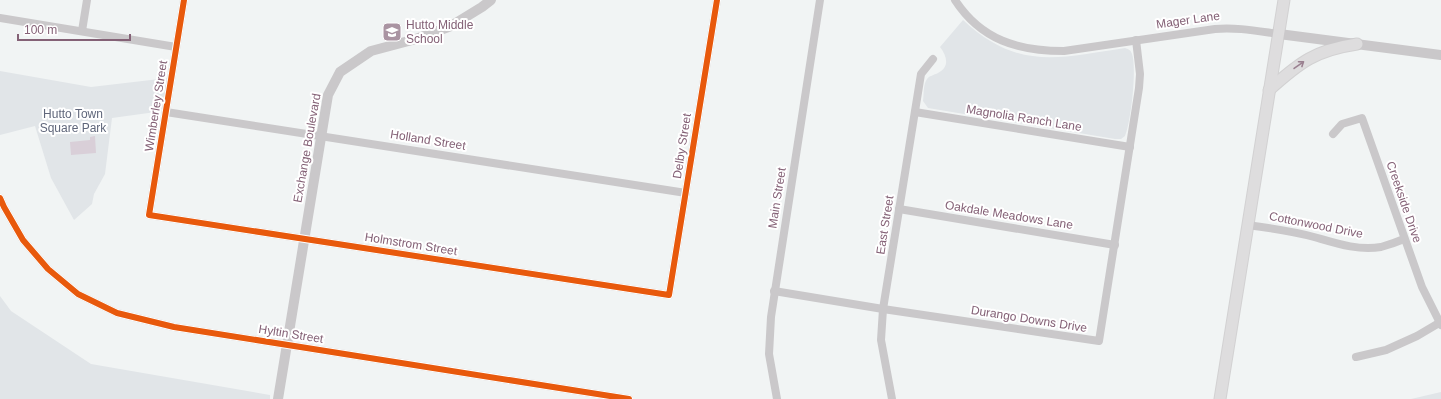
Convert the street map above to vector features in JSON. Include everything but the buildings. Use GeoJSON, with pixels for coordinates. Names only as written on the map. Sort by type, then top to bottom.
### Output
{"type":"FeatureCollection","features":[{"type":"Feature","properties":{"kind":"main road"},"geometry":{"type":"LineString","coordinates":[[1220,399],[1284,0]]}},
{"type":"Feature","properties":{"kind":"main road"},"geometry":{"type":"LineString","coordinates":[[1269,90],[1286,74],[1316,55],[1335,48],[1357,44]]}},
{"type":"Feature","properties":{"kind":"street"},"geometry":{"type":"LineString","coordinates":[[82,31],[87,0]]}},
{"type":"Feature","properties":{"kind":"street","name":"Wimberley Street"},"geometry":{"type":"LineString","coordinates":[[149,215],[184,0]]}},
{"type":"Feature","properties":{"kind":"street","name":"Exchange Boulevard"},"geometry":{"type":"LineString","coordinates":[[278,399],[320,135],[328,95],[340,72],[371,51],[416,39],[451,26],[482,8],[491,0]]}},
{"type":"Feature","properties":{"kind":"street","name":"Delby Street"},"geometry":{"type":"LineString","coordinates":[[669,295],[717,0]]}},
{"type":"Feature","properties":{"kind":"street","name":"Main Street"},"geometry":{"type":"LineString","coordinates":[[777,399],[769,354],[769,334],[774,291],[820,0]]}},
{"type":"Feature","properties":{"kind":"street","name":"Mager Lane"},"geometry":{"type":"LineString","coordinates":[[955,0],[980,28],[998,39],[1022,48],[1041,51],[1064,51],[1229,28],[1441,55]]}},
{"type":"Feature","properties":{"kind":"street"},"geometry":{"type":"LineString","coordinates":[[0,18],[176,47]]}},
{"type":"Feature","properties":{"kind":"street","name":"Durango Downs Drive"},"geometry":{"type":"LineString","coordinates":[[774,291],[883,309],[1099,341],[1140,80],[1136,40]]}},
{"type":"Feature","properties":{"kind":"street","name":"East Street"},"geometry":{"type":"LineString","coordinates":[[892,399],[881,340],[883,309],[921,74],[933,59]]}},
{"type":"Feature","properties":{"kind":"street","name":"Holland Street"},"geometry":{"type":"LineString","coordinates":[[166,112],[686,193]]}},
{"type":"Feature","properties":{"kind":"street","name":"Magnolia Ranch Lane"},"geometry":{"type":"LineString","coordinates":[[915,112],[1130,147]]}},
{"type":"Feature","properties":{"kind":"street","name":"Creekside Drive"},"geometry":{"type":"LineString","coordinates":[[1333,134],[1342,124],[1362,118],[1422,287],[1440,324]]}},
{"type":"Feature","properties":{"kind":"street","name":"Hyltin Street"},"geometry":{"type":"LineString","coordinates":[[0,198],[23,240],[48,270],[78,294],[117,313],[174,327],[629,399]]}},
{"type":"Feature","properties":{"kind":"street","name":"Oakdale Meadows Lane"},"geometry":{"type":"LineString","coordinates":[[899,209],[1115,245]]}},
{"type":"Feature","properties":{"kind":"street","name":"Holmstrom Street"},"geometry":{"type":"LineString","coordinates":[[149,215],[669,295]]}},
{"type":"Feature","properties":{"kind":"street","name":"Cottonwood Drive"},"geometry":{"type":"LineString","coordinates":[[1247,225],[1281,230],[1315,237],[1336,244],[1358,247],[1380,247],[1404,239]]}},
{"type":"Feature","properties":{"kind":"street"},"geometry":{"type":"LineString","coordinates":[[1356,357],[1386,350],[1418,336],[1440,324]]}},
{"type":"Feature","properties":{"kind":"green space"},"geometry":{"type":"Polygon","coordinates":[[[963,20],[983,36],[1002,47],[1021,54],[1040,57],[1059,57],[1125,48],[1129,50],[1132,53],[1134,82],[1125,136],[1121,139],[1115,139],[928,108],[923,101],[926,81],[929,77],[942,71],[946,65],[946,58],[940,47],[963,20]]]}},
{"type":"Feature","properties":{"kind":"green space","name":"Hutto Town Square Park"},"geometry":{"type":"Polygon","coordinates":[[[0,71],[91,87],[168,78],[163,111],[112,118],[105,174],[94,194],[92,204],[74,220],[51,178],[35,126],[0,135],[0,71]]]}},
{"type":"Feature","properties":{"kind":"green space"},"geometry":{"type":"Polygon","coordinates":[[[0,296],[11,311],[91,364],[270,395],[270,399],[0,399],[0,296]]]}},
{"type":"Feature","properties":{"kind":"green space"},"geometry":{"type":"Polygon","coordinates":[[[1441,392],[1441,399],[1411,399],[1441,392]]]}},
{"type":"Feature","properties":{"kind":"shaded area"},"geometry":{"type":"Polygon","coordinates":[[[95,136],[96,153],[71,155],[70,142],[90,140],[90,137],[95,136]]]}},
{"type":"Feature","properties":{"kind":"cycle path"},"geometry":{"type":"LineString","coordinates":[[184,0],[149,215],[669,295],[717,0]]}},
{"type":"Feature","properties":{"kind":"cycle path"},"geometry":{"type":"LineString","coordinates":[[0,198],[23,240],[48,269],[78,294],[117,313],[174,327],[629,399]]}},
{"type":"Feature","properties":{"kind":"place","name":"Hutto Middle School"},"geometry":{"type":"Point","coordinates":[392,32]}}]}
